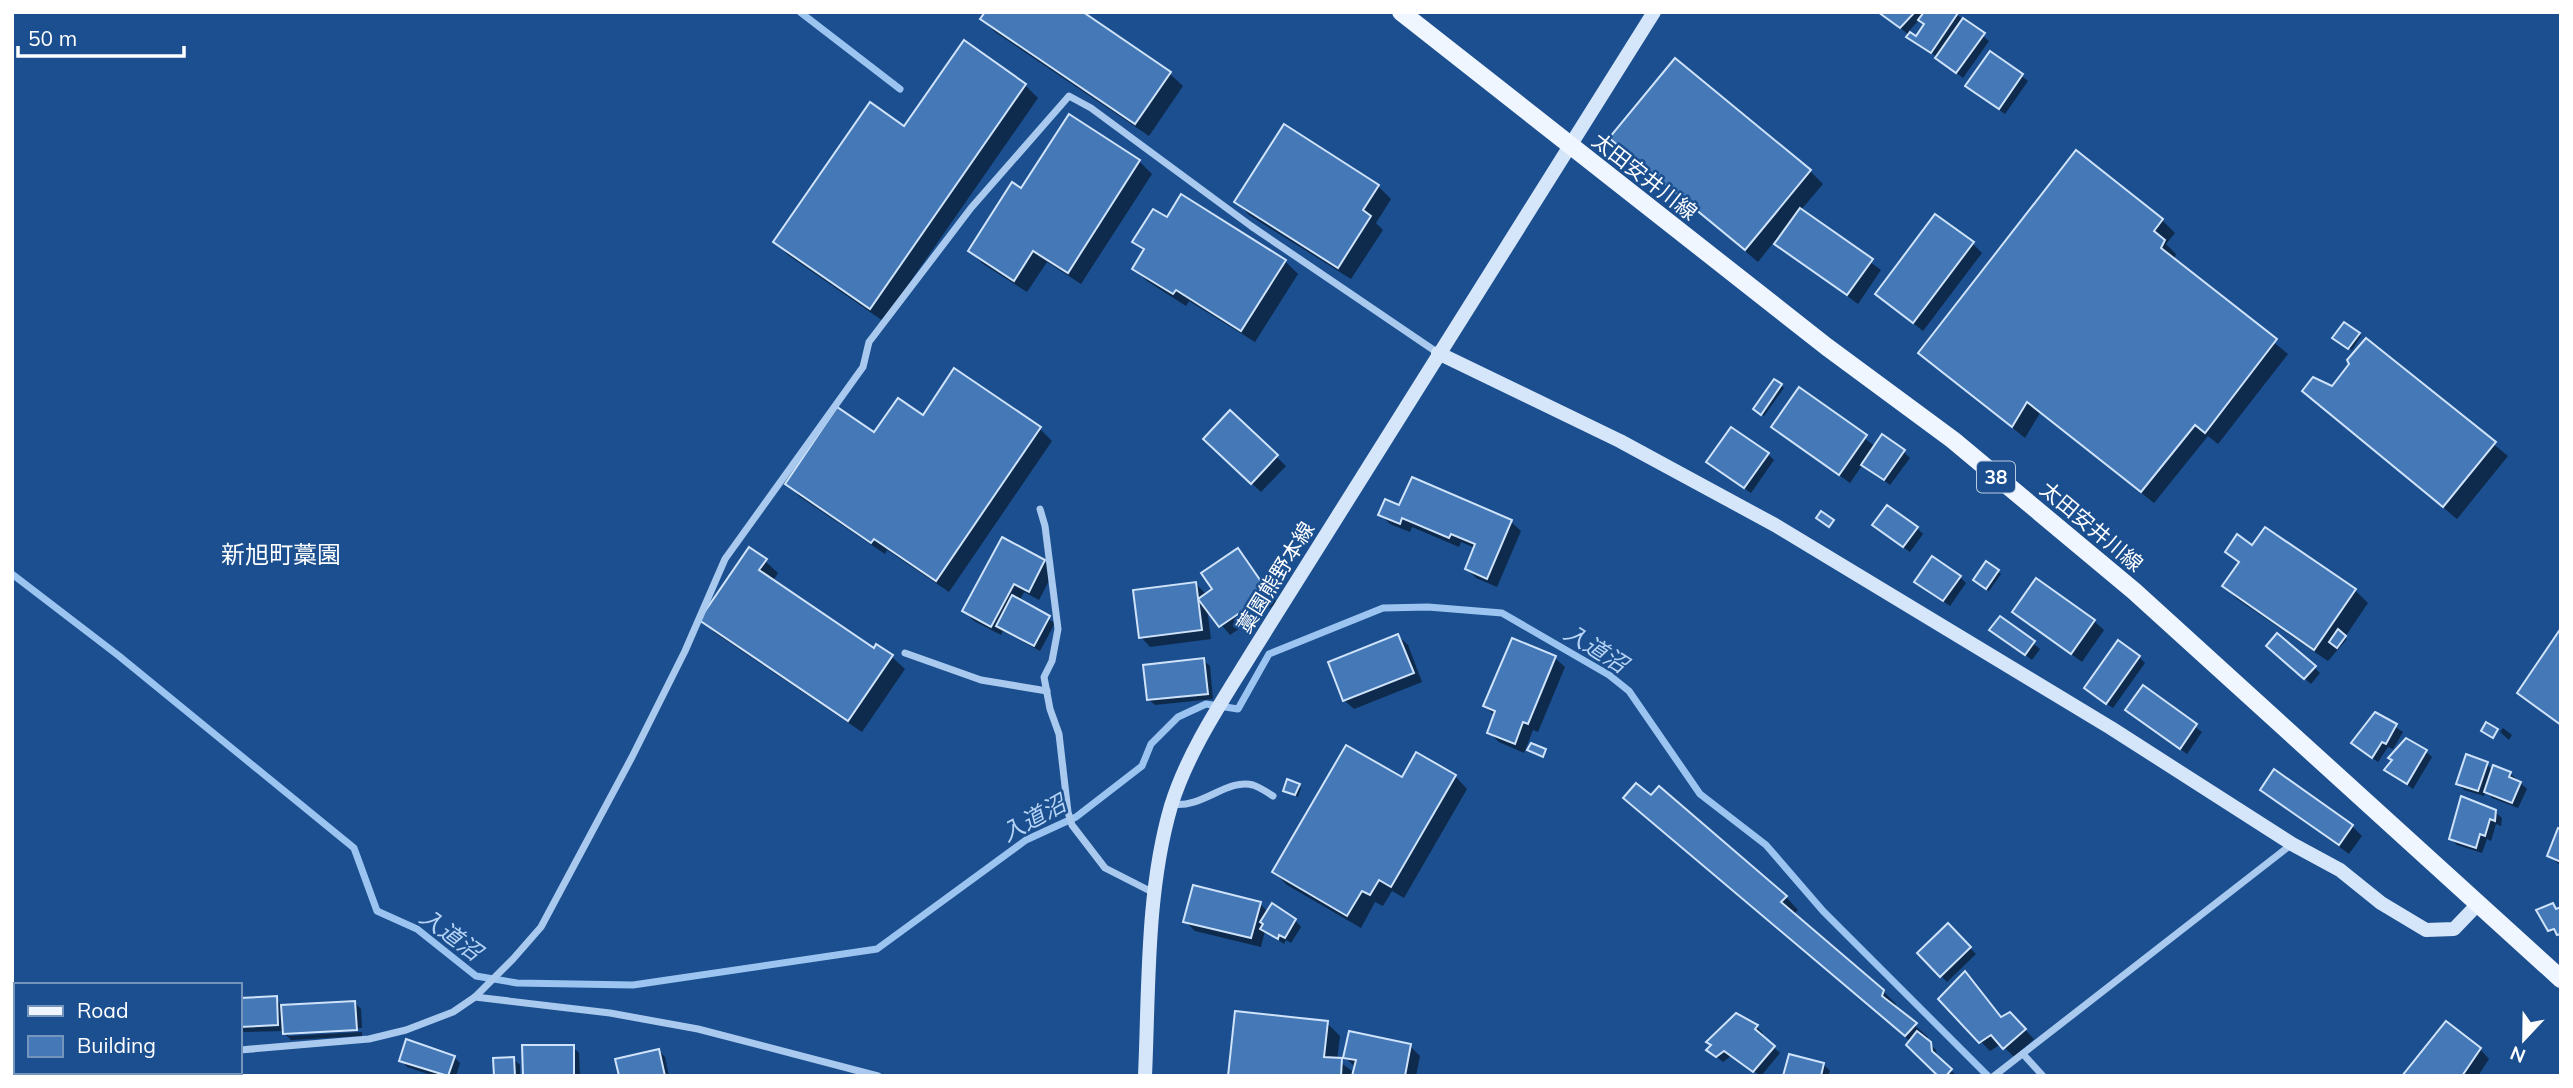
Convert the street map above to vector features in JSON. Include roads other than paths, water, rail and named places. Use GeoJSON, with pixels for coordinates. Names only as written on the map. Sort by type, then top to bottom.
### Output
{"type":"FeatureCollection","features":[{"type":"Feature","properties":{"kind":"main road","name":"太田安井川線"},"geometry":{"type":"LineString","coordinates":[[1401,12],[1827,347],[1953,440],[2134,591],[2561,979]]}},
{"type":"Feature","properties":{"kind":"street","name":"藁園熊野本線"},"geometry":{"type":"LineString","coordinates":[[1145,1076],[1162,847],[1172,804],[1192,756],[1226,696],[1438,353],[1654,12]]}},
{"type":"Feature","properties":{"kind":"street"},"geometry":{"type":"LineString","coordinates":[[242,1050],[369,1039],[453,1012],[478,994],[541,927],[685,651],[725,559],[863,367],[869,342],[971,208],[1069,96],[1091,108],[1251,226],[1438,353],[1608,435],[1775,525],[2111,728],[2292,844],[2340,870],[2381,903],[2426,930],[2454,929],[2477,905]]}},
{"type":"Feature","properties":{"kind":"street"},"geometry":{"type":"LineString","coordinates":[[1040,509],[1045,526],[1058,629],[1052,661],[1044,677],[1059,734],[1068,812],[1072,825],[1105,868],[1157,894]]}},
{"type":"Feature","properties":{"kind":"street"},"geometry":{"type":"LineString","coordinates":[[905,653],[981,680],[1046,691]]}},
{"type":"Feature","properties":{"kind":"street"},"geometry":{"type":"LineString","coordinates":[[1172,804],[1190,806],[1243,785],[1253,785],[1273,796]]}},
{"type":"Feature","properties":{"kind":"street"},"geometry":{"type":"LineString","coordinates":[[1994,1076],[2292,844]]}},
{"type":"Feature","properties":{"kind":"street"},"geometry":{"type":"LineString","coordinates":[[478,994],[685,1027],[878,1076]]}},
{"type":"Feature","properties":{"kind":"street"},"geometry":{"type":"LineString","coordinates":[[2023,1054],[2043,1076]]}},
{"type":"Feature","properties":{"kind":"waterway"},"geometry":{"type":"LineString","coordinates":[[800,12],[900,89]]}},
{"type":"Feature","properties":{"kind":"waterway","name":"入道沼"},"geometry":{"type":"LineString","coordinates":[[12,574],[119,656],[354,848],[377,911],[417,929],[476,976],[517,983],[633,985],[877,949],[1026,840],[1076,817],[1142,766],[1151,744],[1178,717],[1206,704],[1238,709],[1269,654],[1383,608],[1428,607],[1502,613],[1609,675],[1629,691],[1700,794],[1766,845],[1823,911],[1988,1076]]}},
{"type":"Feature","properties":{"kind":"district","name":"新旭町藁園"},"geometry":{"type":"Point","coordinates":[281,554]}}]}
